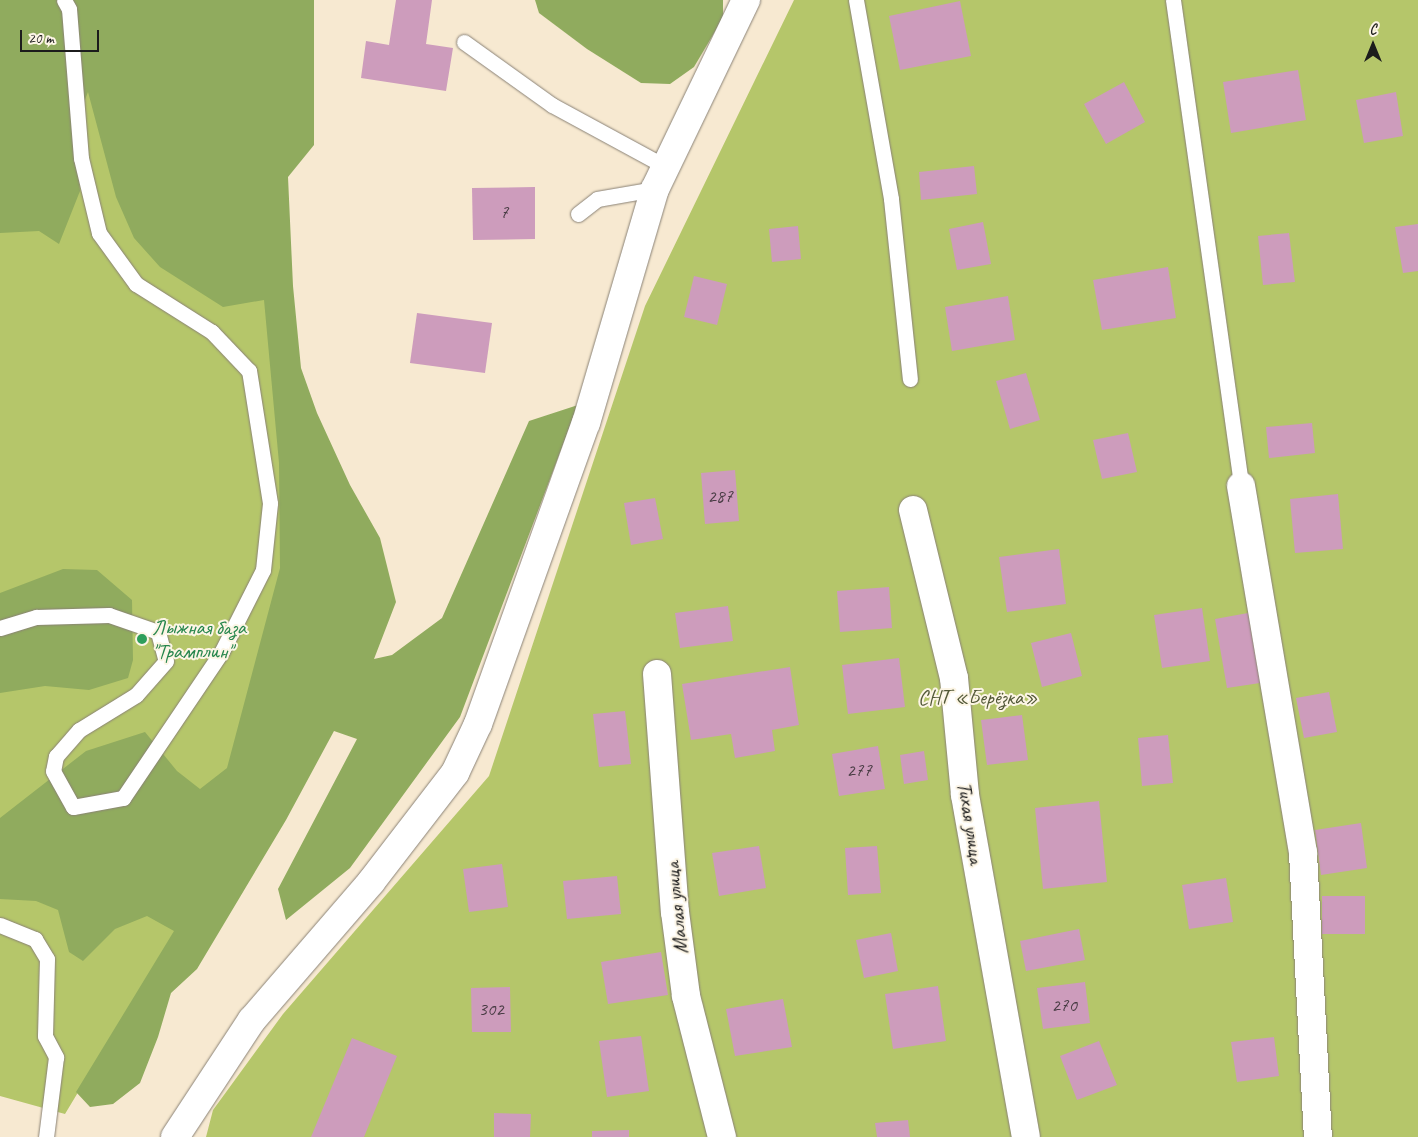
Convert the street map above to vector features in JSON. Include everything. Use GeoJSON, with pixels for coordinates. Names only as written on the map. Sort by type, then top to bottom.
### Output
{"type":"FeatureCollection","features":[{"type":"Feature","properties":{"kind":"street"},"geometry":{"type":"LineString","coordinates":[[175,1137],[252,1020],[371,882],[455,773],[478,724],[586,423],[660,178],[746,0]]}},
{"type":"Feature","properties":{"kind":"street"},"geometry":{"type":"LineString","coordinates":[[1241,486],[1302,854],[1318,1137]]}},
{"type":"Feature","properties":{"kind":"street","name":"Тихая улица"},"geometry":{"type":"LineString","coordinates":[[913,510],[954,678],[965,795],[1026,1137]]}},
{"type":"Feature","properties":{"kind":"street","name":"Малая улица"},"geometry":{"type":"LineString","coordinates":[[657,674],[675,912],[686,996],[722,1137]]}},
{"type":"Feature","properties":{"kind":"lane"},"geometry":{"type":"LineString","coordinates":[[0,628],[36,617],[109,615],[158,632],[166,661],[136,695],[79,730],[56,756],[53,771],[73,807],[123,798],[222,651],[263,570],[270,503],[249,371],[212,332],[136,284],[99,232],[81,158],[70,9],[64,0]]}},
{"type":"Feature","properties":{"kind":"lane"},"geometry":{"type":"LineString","coordinates":[[856,0],[891,199],[910,379]]}},
{"type":"Feature","properties":{"kind":"lane"},"geometry":{"type":"LineString","coordinates":[[1173,0],[1241,486]]}},
{"type":"Feature","properties":{"kind":"lane"},"geometry":{"type":"LineString","coordinates":[[464,42],[552,105],[660,178]]}},
{"type":"Feature","properties":{"kind":"lane"},"geometry":{"type":"LineString","coordinates":[[578,214],[597,199],[660,178]]}},
{"type":"Feature","properties":{"kind":"lane"},"geometry":{"type":"LineString","coordinates":[[0,925],[35,939],[47,959],[45,1036],[56,1057],[46,1137]]}},
{"type":"Feature","properties":{"kind":"green space","name":"Лыжная база \"Трамплин\""},"geometry":{"type":"Polygon","coordinates":[[[0,0],[293,0],[284,300],[305,495],[264,783],[65,1114],[0,1096],[0,0]]]}},
{"type":"Feature","properties":{"kind":"green space"},"geometry":{"type":"Polygon","coordinates":[[[0,0],[314,0],[314,145],[288,177],[293,286],[301,368],[317,413],[350,485],[380,538],[396,602],[374,659],[392,655],[442,618],[529,421],[578,405],[460,717],[350,868],[286,920],[278,889],[357,739],[334,731],[286,820],[197,969],[171,993],[158,1037],[140,1083],[113,1104],[90,1107],[76,1092],[174,931],[147,916],[115,929],[83,961],[69,952],[58,910],[36,901],[0,899],[0,818],[86,751],[145,732],[177,771],[200,789],[227,768],[280,568],[279,463],[264,300],[223,307],[160,267],[134,238],[116,197],[88,92],[74,128],[80,191],[59,244],[39,231],[0,233],[0,0]]]}},
{"type":"Feature","properties":{"kind":"green space"},"geometry":{"type":"Polygon","coordinates":[[[535,0],[723,0],[723,18],[694,67],[670,84],[641,83],[587,49],[539,13],[535,0]]]}},
{"type":"Feature","properties":{"kind":"green space","name":"СНТ «Берёзка»"},"geometry":{"type":"Polygon","coordinates":[[[794,0],[1418,0],[1418,1137],[206,1137],[213,1110],[283,1014],[489,776],[645,306],[794,0]]]}},
{"type":"Feature","properties":{"kind":"green space"},"geometry":{"type":"Polygon","coordinates":[[[63,569],[97,570],[132,600],[133,660],[128,678],[89,690],[45,686],[0,693],[0,593],[63,569]]]}},
{"type":"Feature","properties":{"kind":"building"},"geometry":{"type":"Polygon","coordinates":[[[396,0],[432,0],[426,44],[453,48],[446,91],[361,78],[366,41],[389,45],[396,0]]]}},
{"type":"Feature","properties":{"kind":"building"},"geometry":{"type":"Polygon","coordinates":[[[960,1],[971,56],[900,70],[889,16],[960,1]]]}},
{"type":"Feature","properties":{"kind":"building"},"geometry":{"type":"Polygon","coordinates":[[[1298,70],[1306,120],[1231,133],[1223,82],[1298,70]]]}},
{"type":"Feature","properties":{"kind":"building"},"geometry":{"type":"Polygon","coordinates":[[[1124,82],[1145,122],[1106,144],[1084,104],[1124,82]]]}},
{"type":"Feature","properties":{"kind":"building"},"geometry":{"type":"Polygon","coordinates":[[[1396,92],[1403,136],[1364,143],[1356,100],[1396,92]]]}},
{"type":"Feature","properties":{"kind":"building"},"geometry":{"type":"Polygon","coordinates":[[[974,166],[977,194],[921,200],[919,172],[974,166]]]}},
{"type":"Feature","properties":{"kind":"building"},"geometry":{"type":"Polygon","coordinates":[[[535,187],[535,239],[473,240],[472,188],[535,187]]]}},
{"type":"Feature","properties":{"kind":"building"},"geometry":{"type":"Polygon","coordinates":[[[983,222],[991,264],[957,270],[949,229],[983,222]]]}},
{"type":"Feature","properties":{"kind":"building"},"geometry":{"type":"Polygon","coordinates":[[[1418,224],[1418,271],[1403,273],[1395,227],[1418,224]]]}},
{"type":"Feature","properties":{"kind":"building"},"geometry":{"type":"Polygon","coordinates":[[[798,226],[801,259],[772,262],[769,229],[798,226]]]}},
{"type":"Feature","properties":{"kind":"building"},"geometry":{"type":"Polygon","coordinates":[[[1289,233],[1295,282],[1263,285],[1258,236],[1289,233]]]}},
{"type":"Feature","properties":{"kind":"building"},"geometry":{"type":"Polygon","coordinates":[[[1168,267],[1176,318],[1102,330],[1093,280],[1168,267]]]}},
{"type":"Feature","properties":{"kind":"building"},"geometry":{"type":"Polygon","coordinates":[[[694,276],[727,284],[717,325],[684,317],[694,276]]]}},
{"type":"Feature","properties":{"kind":"building"},"geometry":{"type":"Polygon","coordinates":[[[1008,296],[1015,340],[952,351],[945,307],[1008,296]]]}},
{"type":"Feature","properties":{"kind":"building"},"geometry":{"type":"Polygon","coordinates":[[[417,313],[492,323],[485,373],[410,363],[417,313]]]}},
{"type":"Feature","properties":{"kind":"building"},"geometry":{"type":"Polygon","coordinates":[[[1026,373],[1040,420],[1010,429],[996,381],[1026,373]]]}},
{"type":"Feature","properties":{"kind":"building"},"geometry":{"type":"Polygon","coordinates":[[[1312,423],[1315,453],[1269,458],[1266,427],[1312,423]]]}},
{"type":"Feature","properties":{"kind":"building"},"geometry":{"type":"Polygon","coordinates":[[[1128,433],[1137,472],[1102,479],[1093,440],[1128,433]]]}},
{"type":"Feature","properties":{"kind":"building"},"geometry":{"type":"Polygon","coordinates":[[[735,470],[739,521],[705,524],[701,473],[735,470]]]}},
{"type":"Feature","properties":{"kind":"building"},"geometry":{"type":"Polygon","coordinates":[[[1338,494],[1343,549],[1295,553],[1290,499],[1338,494]]]}},
{"type":"Feature","properties":{"kind":"building"},"geometry":{"type":"Polygon","coordinates":[[[655,498],[663,539],[631,545],[624,503],[655,498]]]}},
{"type":"Feature","properties":{"kind":"building"},"geometry":{"type":"Polygon","coordinates":[[[1059,549],[1066,604],[1007,612],[999,557],[1059,549]]]}},
{"type":"Feature","properties":{"kind":"building"},"geometry":{"type":"Polygon","coordinates":[[[889,587],[892,628],[840,632],[837,591],[889,587]]]}},
{"type":"Feature","properties":{"kind":"building"},"geometry":{"type":"Polygon","coordinates":[[[728,606],[733,641],[680,648],[675,613],[728,606]]]}},
{"type":"Feature","properties":{"kind":"building"},"geometry":{"type":"Polygon","coordinates":[[[1202,608],[1210,661],[1162,668],[1154,615],[1202,608]]]}},
{"type":"Feature","properties":{"kind":"building"},"geometry":{"type":"Polygon","coordinates":[[[1248,613],[1260,683],[1227,688],[1215,619],[1248,613]]]}},
{"type":"Feature","properties":{"kind":"building"},"geometry":{"type":"Polygon","coordinates":[[[1071,633],[1082,676],[1042,687],[1031,643],[1071,633]]]}},
{"type":"Feature","properties":{"kind":"building"},"geometry":{"type":"Polygon","coordinates":[[[899,658],[905,707],[848,714],[842,665],[899,658]]]}},
{"type":"Feature","properties":{"kind":"building"},"geometry":{"type":"Polygon","coordinates":[[[790,667],[799,725],[772,730],[775,751],[735,758],[731,734],[691,740],[682,684],[790,667]]]}},
{"type":"Feature","properties":{"kind":"building"},"geometry":{"type":"Polygon","coordinates":[[[1329,692],[1337,732],[1304,738],[1296,698],[1329,692]]]}},
{"type":"Feature","properties":{"kind":"building"},"geometry":{"type":"Polygon","coordinates":[[[625,711],[631,764],[599,767],[593,714],[625,711]]]}},
{"type":"Feature","properties":{"kind":"building"},"geometry":{"type":"Polygon","coordinates":[[[1022,715],[1028,760],[987,765],[981,720],[1022,715]]]}},
{"type":"Feature","properties":{"kind":"building"},"geometry":{"type":"Polygon","coordinates":[[[1168,735],[1173,783],[1142,786],[1138,738],[1168,735]]]}},
{"type":"Feature","properties":{"kind":"building"},"geometry":{"type":"Polygon","coordinates":[[[878,746],[885,789],[839,796],[832,754],[878,746]]]}},
{"type":"Feature","properties":{"kind":"building"},"geometry":{"type":"Polygon","coordinates":[[[924,751],[928,780],[904,784],[900,755],[924,751]]]}},
{"type":"Feature","properties":{"kind":"building"},"geometry":{"type":"Polygon","coordinates":[[[1099,801],[1107,882],[1043,889],[1035,808],[1099,801]]]}},
{"type":"Feature","properties":{"kind":"building"},"geometry":{"type":"Polygon","coordinates":[[[1361,823],[1367,868],[1321,875],[1315,830],[1361,823]]]}},
{"type":"Feature","properties":{"kind":"building"},"geometry":{"type":"Polygon","coordinates":[[[759,846],[766,888],[719,896],[712,853],[759,846]]]}},
{"type":"Feature","properties":{"kind":"building"},"geometry":{"type":"Polygon","coordinates":[[[877,846],[881,893],[848,895],[845,848],[877,846]]]}},
{"type":"Feature","properties":{"kind":"building"},"geometry":{"type":"Polygon","coordinates":[[[502,864],[508,907],[469,912],[463,869],[502,864]]]}},
{"type":"Feature","properties":{"kind":"building"},"geometry":{"type":"Polygon","coordinates":[[[617,876],[621,914],[567,919],[563,881],[617,876]]]}},
{"type":"Feature","properties":{"kind":"building"},"geometry":{"type":"Polygon","coordinates":[[[1226,878],[1233,922],[1189,929],[1182,885],[1226,878]]]}},
{"type":"Feature","properties":{"kind":"building"},"geometry":{"type":"Polygon","coordinates":[[[1322,896],[1365,896],[1365,934],[1322,934],[1322,896]]]}},
{"type":"Feature","properties":{"kind":"building"},"geometry":{"type":"Polygon","coordinates":[[[1079,929],[1085,960],[1026,971],[1020,941],[1079,929]]]}},
{"type":"Feature","properties":{"kind":"building"},"geometry":{"type":"Polygon","coordinates":[[[891,933],[898,971],[864,978],[856,940],[891,933]]]}},
{"type":"Feature","properties":{"kind":"building"},"geometry":{"type":"Polygon","coordinates":[[[661,952],[668,995],[608,1004],[601,962],[661,952]]]}},
{"type":"Feature","properties":{"kind":"building"},"geometry":{"type":"Polygon","coordinates":[[[1085,982],[1090,1023],[1043,1029],[1037,988],[1085,982]]]}},
{"type":"Feature","properties":{"kind":"building"},"geometry":{"type":"Polygon","coordinates":[[[938,986],[946,1041],[893,1049],[885,994],[938,986]]]}},
{"type":"Feature","properties":{"kind":"building"},"geometry":{"type":"Polygon","coordinates":[[[510,987],[511,1032],[472,1032],[471,988],[510,987]]]}},
{"type":"Feature","properties":{"kind":"building"},"geometry":{"type":"Polygon","coordinates":[[[783,999],[792,1047],[735,1056],[726,1009],[783,999]]]}},
{"type":"Feature","properties":{"kind":"building"},"geometry":{"type":"Polygon","coordinates":[[[641,1036],[649,1091],[607,1097],[599,1041],[641,1036]]]}},
{"type":"Feature","properties":{"kind":"building"},"geometry":{"type":"Polygon","coordinates":[[[1274,1037],[1279,1076],[1237,1082],[1231,1042],[1274,1037]]]}},
{"type":"Feature","properties":{"kind":"building"},"geometry":{"type":"Polygon","coordinates":[[[352,1038],[397,1056],[364,1137],[311,1137],[352,1038]]]}},
{"type":"Feature","properties":{"kind":"building"},"geometry":{"type":"Polygon","coordinates":[[[1099,1041],[1117,1085],[1077,1100],[1060,1056],[1099,1041]]]}},
{"type":"Feature","properties":{"kind":"building"},"geometry":{"type":"Polygon","coordinates":[[[494,1113],[531,1114],[530,1137],[494,1137],[494,1113]]]}},
{"type":"Feature","properties":{"kind":"building"},"geometry":{"type":"Polygon","coordinates":[[[908,1120],[910,1137],[877,1137],[875,1123],[908,1120]]]}},
{"type":"Feature","properties":{"kind":"building"},"geometry":{"type":"Polygon","coordinates":[[[629,1130],[629,1137],[592,1137],[592,1131],[629,1130]]]}},
{"type":"Feature","properties":{"kind":"place","name":"Лыжная база \"Трамплин\""},"geometry":{"type":"Point","coordinates":[142,639]}}]}
